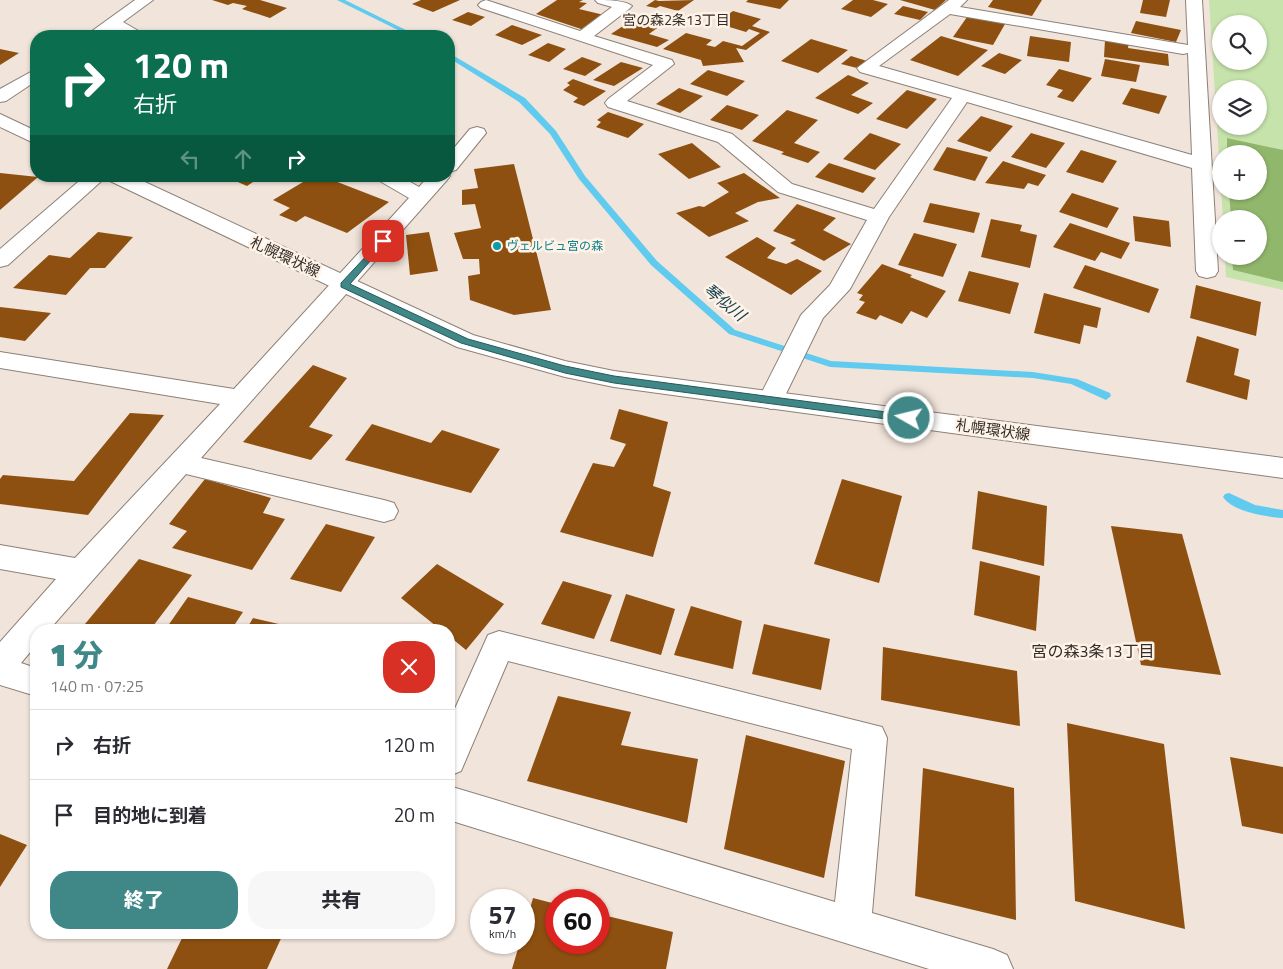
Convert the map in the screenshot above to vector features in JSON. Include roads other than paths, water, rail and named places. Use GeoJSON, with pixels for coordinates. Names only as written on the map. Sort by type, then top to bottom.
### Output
{"type":"FeatureCollection","features":[{"type":"Feature","properties":{"kind":"street"},"geometry":{"type":"LineString","coordinates":[[102,30],[145,0]]}},
{"type":"Feature","properties":{"kind":"street"},"geometry":{"type":"LineString","coordinates":[[582,37],[624,6],[603,0]]}},
{"type":"Feature","properties":{"kind":"street"},"geometry":{"type":"LineString","coordinates":[[1194,0],[1207,271]]}},
{"type":"Feature","properties":{"kind":"street"},"geometry":{"type":"LineString","coordinates":[[1184,49],[1060,30],[954,4],[866,68],[1201,164]]}},
{"type":"Feature","properties":{"kind":"street"},"geometry":{"type":"LineString","coordinates":[[486,5],[666,64],[614,103],[725,138],[785,188],[879,217]]}},
{"type":"Feature","properties":{"kind":"street"},"geometry":{"type":"LineString","coordinates":[[113,23],[125,30]]}},
{"type":"Feature","properties":{"kind":"street"},"geometry":{"type":"LineString","coordinates":[[0,98],[30,78]]}},
{"type":"Feature","properties":{"kind":"street"},"geometry":{"type":"LineString","coordinates":[[772,400],[813,316],[839,289],[879,217],[962,96]]}},
{"type":"Feature","properties":{"kind":"street"},"geometry":{"type":"LineString","coordinates":[[0,120],[30,135]]}},
{"type":"Feature","properties":{"kind":"street"},"geometry":{"type":"LineString","coordinates":[[455,159],[477,133]]}},
{"type":"Feature","properties":{"kind":"street"},"geometry":{"type":"LineString","coordinates":[[0,260],[90,182]]}},
{"type":"Feature","properties":{"kind":"street","name":"札幌環状線"},"geometry":{"type":"LineString","coordinates":[[128,182],[465,341],[565,369],[614,379],[1283,468]]}},
{"type":"Feature","properties":{"kind":"street"},"geometry":{"type":"LineString","coordinates":[[396,182],[422,197]]}},
{"type":"Feature","properties":{"kind":"street"},"geometry":{"type":"LineString","coordinates":[[36,624],[81,571],[238,398],[344,285],[435,182]]}},
{"type":"Feature","properties":{"kind":"street"},"geometry":{"type":"LineString","coordinates":[[0,360],[238,398]]}},
{"type":"Feature","properties":{"kind":"street"},"geometry":{"type":"LineString","coordinates":[[180,462],[384,511]]}},
{"type":"Feature","properties":{"kind":"street"},"geometry":{"type":"LineString","coordinates":[[0,557],[81,571]]}},
{"type":"Feature","properties":{"kind":"street"},"geometry":{"type":"LineString","coordinates":[[0,666],[30,631]]}},
{"type":"Feature","properties":{"kind":"street"},"geometry":{"type":"LineString","coordinates":[[455,746],[499,645],[870,738],[852,925]]}},
{"type":"Feature","properties":{"kind":"street"},"geometry":{"type":"LineString","coordinates":[[0,672],[30,680]]}},
{"type":"Feature","properties":{"kind":"street"},"geometry":{"type":"LineString","coordinates":[[455,805],[993,969]]}},
{"type":"Feature","properties":{"kind":"waterway","name":"琴似川"},"geometry":{"type":"LineString","coordinates":[[340,0],[402,30]]}},
{"type":"Feature","properties":{"kind":"waterway","name":"琴似川"},"geometry":{"type":"LineString","coordinates":[[455,59],[522,100],[553,133],[582,177],[654,263],[732,332],[830,364],[1033,375],[1073,381],[1106,396]]}},
{"type":"Feature","properties":{"kind":"waterway","name":"琴似川"},"geometry":{"type":"LineString","coordinates":[[1229,497],[1255,509],[1283,514]]}},
{"type":"Feature","properties":{"kind":"place","name":"ヴェルビュ宮の森"},"geometry":{"type":"Point","coordinates":[497,246]}},
{"type":"Feature","properties":{"kind":"district","name":"宮の森2条13丁目"},"geometry":{"type":"Point","coordinates":[676,20]}},
{"type":"Feature","properties":{"kind":"district","name":"宮の森3条13丁目"},"geometry":{"type":"Point","coordinates":[1093,651]}}]}
